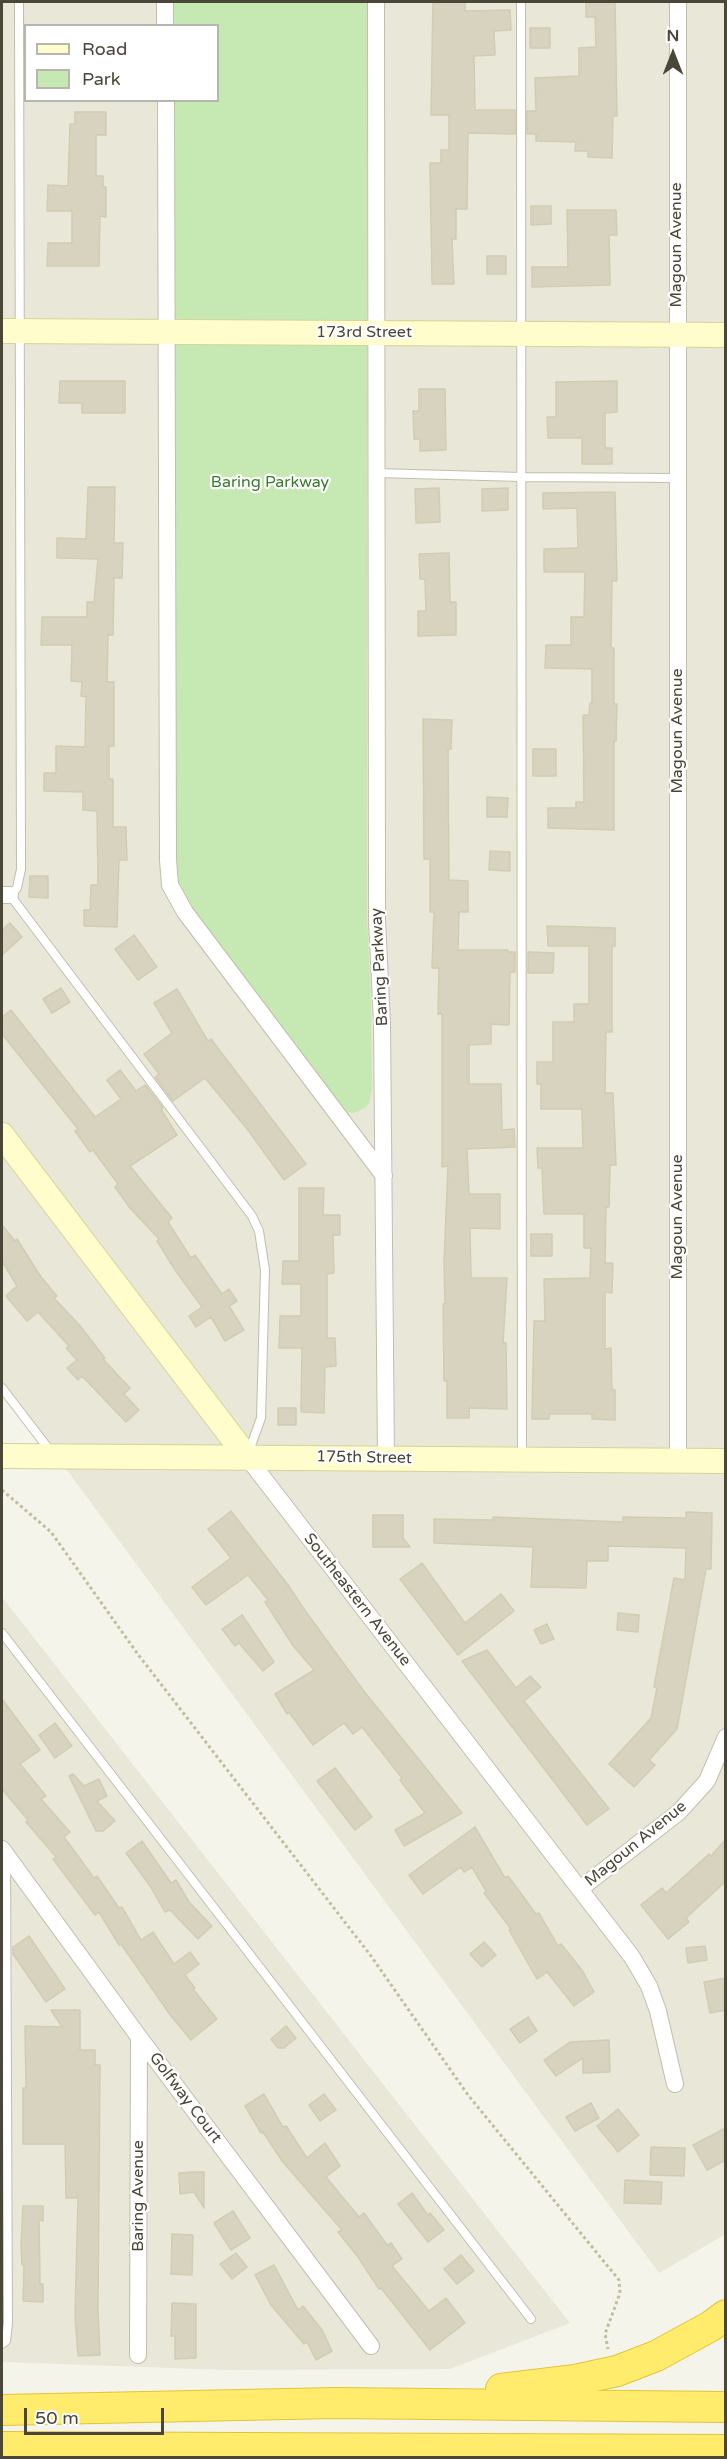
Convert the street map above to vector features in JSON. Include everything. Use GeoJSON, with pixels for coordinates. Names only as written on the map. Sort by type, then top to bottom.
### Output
{"type":"FeatureCollection","features":[{"type":"Feature","properties":{"kind":"highway"},"geometry":{"type":"LineString","coordinates":[[335,2403],[507,2388],[574,2380],[617,2371],[656,2356],[711,2326],[726,2315]]}},
{"type":"Feature","properties":{"kind":"highway"},"geometry":{"type":"LineString","coordinates":[[2,2410],[335,2403],[726,2406]]}},
{"type":"Feature","properties":{"kind":"highway"},"geometry":{"type":"LineString","coordinates":[[2,2447],[726,2450]]}},
{"type":"Feature","properties":{"kind":"street"},"geometry":{"type":"LineString","coordinates":[[165,2],[165,24]]}},
{"type":"Feature","properties":{"kind":"street","name":"Baring Parkway"},"geometry":{"type":"LineString","coordinates":[[376,2],[377,920],[382,1023],[386,1459]]}},
{"type":"Feature","properties":{"kind":"street","name":"Magoun Avenue"},"geometry":{"type":"LineString","coordinates":[[678,2],[678,1461]]}},
{"type":"Feature","properties":{"kind":"street"},"geometry":{"type":"LineString","coordinates":[[166,102],[168,860],[170,885],[184,912],[384,1176]]}},
{"type":"Feature","properties":{"kind":"street","name":"173rd Street"},"geometry":{"type":"LineString","coordinates":[[11,331],[726,334]]}},
{"type":"Feature","properties":{"kind":"street","name":"Southeastern Avenue"},"geometry":{"type":"LineString","coordinates":[[2,1135],[632,1957],[649,1986],[665,2034],[675,2084]]}},
{"type":"Feature","properties":{"kind":"street","name":"175th Street"},"geometry":{"type":"LineString","coordinates":[[2,1456],[726,1461]]}},
{"type":"Feature","properties":{"kind":"street","name":"Magoun Avenue"},"geometry":{"type":"LineString","coordinates":[[580,1889],[679,1812],[707,1781],[726,1737]]}},
{"type":"Feature","properties":{"kind":"street","name":"Golfway Court"},"geometry":{"type":"LineString","coordinates":[[4,1852],[139,2037],[371,2346]]}},
{"type":"Feature","properties":{"kind":"street","name":"Baring Avenue"},"geometry":{"type":"LineString","coordinates":[[138,2355],[139,2037]]}},
{"type":"Feature","properties":{"kind":"lane"},"geometry":{"type":"LineString","coordinates":[[19,2],[11,331],[21,869],[17,888],[6,895],[252,1216],[259,1231],[266,1270],[261,1418],[247,1457]]}},
{"type":"Feature","properties":{"kind":"lane"},"geometry":{"type":"LineString","coordinates":[[521,2],[522,1460]]}},
{"type":"Feature","properties":{"kind":"lane"},"geometry":{"type":"LineString","coordinates":[[376,473],[678,478]]}},
{"type":"Feature","properties":{"kind":"lane"},"geometry":{"type":"LineString","coordinates":[[2,1388],[54,1456]]}},
{"type":"Feature","properties":{"kind":"lane"},"geometry":{"type":"LineString","coordinates":[[2,1633],[531,2319]]}},
{"type":"Feature","properties":{"kind":"lane"},"geometry":{"type":"LineString","coordinates":[[2,2344],[6,2341],[8,2323],[4,1852]]}},
{"type":"Feature","properties":{"kind":"path"},"geometry":{"type":"LineString","coordinates":[[2,1490],[51,1532],[137,1653],[371,1956],[468,2095],[619,2280],[620,2293],[605,2334],[606,2347],[610,2353]]}},
{"type":"Feature","properties":{"kind":"shaded area"},"geometry":{"type":"Polygon","coordinates":[[[2,2],[725,2],[726,2234],[659,2273],[2,1382],[2,2]]]}},
{"type":"Feature","properties":{"kind":"shaded area"},"geometry":{"type":"Polygon","coordinates":[[[2,1597],[570,2323],[450,2369],[228,2370],[2,2362],[2,1597]]]}},
{"type":"Feature","properties":{"kind":"green space","name":"Baring Parkway"},"geometry":{"type":"Polygon","coordinates":[[[172,2],[367,2],[367,914],[372,1089],[369,1103],[365,1108],[354,1113],[344,1112],[192,914],[175,877],[173,102],[219,102],[219,24],[172,24],[172,2]]]}},
{"type":"Feature","properties":{"kind":"building"},"geometry":{"type":"Polygon","coordinates":[[[433,2],[465,2],[465,11],[510,10],[511,30],[494,31],[495,55],[474,56],[475,110],[515,110],[515,134],[468,133],[467,209],[456,209],[456,239],[452,239],[454,284],[432,284],[430,163],[441,163],[441,150],[449,150],[449,115],[431,115],[433,2]]]}},
{"type":"Feature","properties":{"kind":"building"},"geometry":{"type":"Polygon","coordinates":[[[586,2],[615,2],[617,116],[613,116],[612,158],[588,157],[588,151],[575,151],[576,142],[536,141],[536,134],[527,134],[527,111],[536,111],[535,78],[579,76],[579,48],[596,47],[595,17],[586,17],[586,2]]]}},
{"type":"Feature","properties":{"kind":"building"},"geometry":{"type":"Polygon","coordinates":[[[530,28],[550,28],[550,48],[530,48],[530,28]]]}},
{"type":"Feature","properties":{"kind":"building"},"geometry":{"type":"Polygon","coordinates":[[[75,112],[106,112],[106,135],[96,135],[96,176],[103,176],[103,187],[106,187],[106,217],[100,216],[99,266],[47,266],[48,243],[72,243],[72,211],[47,211],[48,185],[68,186],[70,124],[75,124],[75,112]]]}},
{"type":"Feature","properties":{"kind":"building"},"geometry":{"type":"Polygon","coordinates":[[[531,206],[551,206],[551,224],[531,225],[531,206]]]}},
{"type":"Feature","properties":{"kind":"building"},"geometry":{"type":"Polygon","coordinates":[[[567,210],[616,210],[617,235],[609,235],[610,285],[532,287],[532,267],[568,267],[567,210]]]}},
{"type":"Feature","properties":{"kind":"building"},"geometry":{"type":"Polygon","coordinates":[[[487,256],[506,256],[506,274],[487,274],[487,256]]]}},
{"type":"Feature","properties":{"kind":"building"},"geometry":{"type":"Polygon","coordinates":[[[60,381],[125,381],[125,413],[82,413],[82,403],[59,403],[60,381]]]}},
{"type":"Feature","properties":{"kind":"building"},"geometry":{"type":"Polygon","coordinates":[[[617,381],[617,412],[605,413],[605,448],[612,448],[612,464],[582,464],[582,438],[548,438],[547,417],[556,417],[556,382],[617,381]]]}},
{"type":"Feature","properties":{"kind":"building"},"geometry":{"type":"Polygon","coordinates":[[[419,389],[445,389],[446,450],[420,451],[420,439],[414,439],[413,411],[419,411],[419,389]]]}},
{"type":"Feature","properties":{"kind":"building"},"geometry":{"type":"Polygon","coordinates":[[[88,487],[115,487],[114,543],[123,543],[122,578],[114,578],[113,635],[108,635],[107,682],[114,682],[114,746],[109,746],[109,779],[113,779],[113,827],[126,827],[127,860],[119,860],[117,927],[84,926],[84,910],[90,910],[91,885],[98,885],[97,811],[83,810],[83,792],[44,791],[44,773],[56,773],[56,746],[85,747],[86,697],[81,696],[82,682],[71,681],[72,645],[41,645],[42,617],[87,617],[87,602],[94,602],[98,559],[57,558],[57,538],[86,539],[88,487]]]}},
{"type":"Feature","properties":{"kind":"building"},"geometry":{"type":"Polygon","coordinates":[[[439,488],[440,522],[416,523],[415,489],[439,488]]]}},
{"type":"Feature","properties":{"kind":"building"},"geometry":{"type":"Polygon","coordinates":[[[508,488],[508,510],[482,511],[482,489],[508,488]]]}},
{"type":"Feature","properties":{"kind":"building"},"geometry":{"type":"Polygon","coordinates":[[[615,492],[617,581],[612,581],[611,648],[614,648],[614,704],[617,704],[616,741],[614,741],[614,830],[548,828],[548,808],[576,808],[576,802],[584,802],[583,715],[589,715],[590,703],[592,703],[592,669],[545,668],[546,645],[571,645],[571,617],[584,617],[585,572],[544,572],[544,549],[578,548],[577,508],[543,509],[543,493],[615,492]]]}},
{"type":"Feature","properties":{"kind":"building"},"geometry":{"type":"Polygon","coordinates":[[[449,553],[450,602],[456,602],[456,635],[418,636],[418,611],[426,611],[425,579],[420,579],[419,554],[449,553]]]}},
{"type":"Feature","properties":{"kind":"building"},"geometry":{"type":"Polygon","coordinates":[[[423,719],[452,720],[451,749],[448,749],[449,880],[468,881],[468,912],[459,912],[458,950],[515,952],[515,972],[510,972],[509,1025],[491,1024],[491,1044],[469,1045],[469,1084],[501,1084],[502,1130],[514,1129],[515,1147],[467,1149],[469,1194],[500,1194],[500,1229],[470,1228],[471,1278],[507,1278],[503,1343],[506,1343],[507,1409],[469,1408],[469,1418],[447,1418],[447,1381],[444,1381],[443,1304],[445,1304],[444,1262],[448,1166],[442,1167],[442,1014],[438,1014],[439,968],[432,968],[434,912],[430,912],[430,859],[424,859],[423,719]]]}},
{"type":"Feature","properties":{"kind":"building"},"geometry":{"type":"Polygon","coordinates":[[[533,749],[556,749],[556,776],[533,776],[533,749]]]}},
{"type":"Feature","properties":{"kind":"building"},"geometry":{"type":"Polygon","coordinates":[[[487,797],[508,798],[507,817],[487,817],[487,797]]]}},
{"type":"Feature","properties":{"kind":"building"},"geometry":{"type":"Polygon","coordinates":[[[490,851],[510,852],[510,871],[489,870],[490,851]]]}},
{"type":"Feature","properties":{"kind":"building"},"geometry":{"type":"Polygon","coordinates":[[[30,876],[48,876],[48,898],[29,897],[30,876]]]}},
{"type":"Feature","properties":{"kind":"building"},"geometry":{"type":"Polygon","coordinates":[[[10,923],[22,937],[2,955],[2,930],[10,923]]]}},
{"type":"Feature","properties":{"kind":"building"},"geometry":{"type":"Polygon","coordinates":[[[547,926],[615,928],[615,946],[612,946],[612,1032],[606,1032],[605,1093],[613,1093],[616,1165],[610,1165],[609,1207],[606,1207],[605,1263],[613,1263],[612,1293],[605,1292],[605,1349],[611,1348],[615,1420],[592,1419],[592,1414],[549,1414],[549,1419],[532,1419],[534,1321],[545,1321],[544,1279],[590,1278],[591,1248],[584,1248],[584,1214],[544,1214],[542,1168],[538,1168],[537,1148],[583,1148],[582,1109],[541,1109],[541,1084],[537,1084],[537,1062],[553,1062],[553,1022],[574,1022],[574,1004],[589,1004],[589,946],[548,946],[547,926]]]}},
{"type":"Feature","properties":{"kind":"building"},"geometry":{"type":"Polygon","coordinates":[[[134,935],[157,967],[138,980],[115,949],[134,935]]]}},
{"type":"Feature","properties":{"kind":"building"},"geometry":{"type":"Polygon","coordinates":[[[528,952],[554,953],[553,973],[528,973],[528,952]]]}},
{"type":"Feature","properties":{"kind":"building"},"geometry":{"type":"Polygon","coordinates":[[[61,988],[70,1002],[52,1013],[43,999],[61,988]]]}},
{"type":"Feature","properties":{"kind":"building"},"geometry":{"type":"Polygon","coordinates":[[[177,989],[208,1041],[211,1039],[306,1164],[284,1180],[248,1130],[205,1078],[173,1101],[155,1077],[159,1074],[144,1054],[172,1033],[154,1003],[177,989]]]}},
{"type":"Feature","properties":{"kind":"building"},"geometry":{"type":"Polygon","coordinates":[[[11,1010],[95,1117],[121,1099],[107,1080],[120,1070],[136,1091],[145,1085],[163,1108],[161,1109],[177,1135],[130,1166],[172,1218],[168,1222],[191,1258],[195,1255],[222,1294],[229,1289],[237,1301],[229,1306],[244,1330],[225,1341],[211,1317],[196,1327],[189,1316],[202,1307],[175,1270],[157,1241],[159,1239],[130,1208],[115,1187],[118,1184],[93,1150],[90,1152],[75,1131],[78,1129],[2,1034],[2,1017],[11,1010]]]}},
{"type":"Feature","properties":{"kind":"building"},"geometry":{"type":"Polygon","coordinates":[[[299,1188],[324,1188],[323,1215],[340,1215],[340,1235],[333,1235],[334,1273],[327,1274],[327,1338],[335,1338],[336,1366],[325,1367],[324,1413],[301,1412],[302,1348],[279,1348],[280,1316],[301,1316],[301,1284],[282,1284],[283,1261],[299,1261],[299,1188]]]}},
{"type":"Feature","properties":{"kind":"building"},"geometry":{"type":"Polygon","coordinates":[[[2,1225],[15,1241],[17,1239],[41,1277],[57,1296],[54,1298],[81,1327],[105,1358],[103,1359],[130,1388],[124,1394],[139,1410],[126,1422],[82,1376],[78,1380],[67,1368],[77,1360],[66,1348],[69,1346],[38,1312],[27,1321],[6,1296],[17,1286],[2,1261],[2,1225]]]}},
{"type":"Feature","properties":{"kind":"building"},"geometry":{"type":"Polygon","coordinates":[[[531,1234],[552,1234],[552,1256],[531,1256],[531,1234]]]}},
{"type":"Feature","properties":{"kind":"building"},"geometry":{"type":"Polygon","coordinates":[[[278,1408],[296,1408],[296,1425],[278,1425],[278,1408]]]}},
{"type":"Feature","properties":{"kind":"building"},"geometry":{"type":"Polygon","coordinates":[[[231,1511],[288,1585],[363,1690],[462,1813],[404,1846],[395,1830],[425,1813],[400,1780],[402,1778],[362,1727],[353,1734],[344,1723],[313,1745],[289,1712],[287,1714],[275,1694],[314,1670],[294,1647],[265,1602],[268,1600],[248,1575],[206,1605],[192,1587],[231,1558],[208,1529],[231,1511]]]}},
{"type":"Feature","properties":{"kind":"building"},"geometry":{"type":"Polygon","coordinates":[[[686,1512],[712,1513],[711,1569],[706,1569],[677,1729],[649,1760],[655,1765],[634,1787],[609,1764],[651,1718],[657,1688],[654,1687],[674,1578],[685,1580],[686,1548],[608,1546],[608,1561],[587,1561],[586,1588],[531,1587],[533,1547],[434,1543],[434,1519],[493,1520],[493,1517],[623,1522],[623,1517],[686,1518],[686,1512]]]}},
{"type":"Feature","properties":{"kind":"building"},"geometry":{"type":"Polygon","coordinates":[[[373,1515],[403,1515],[403,1538],[410,1547],[373,1547],[373,1515]]]}},
{"type":"Feature","properties":{"kind":"building"},"geometry":{"type":"Polygon","coordinates":[[[422,1563],[465,1623],[501,1594],[514,1611],[458,1655],[400,1579],[422,1563]]]}},
{"type":"Feature","properties":{"kind":"building"},"geometry":{"type":"Polygon","coordinates":[[[618,1613],[639,1615],[638,1632],[617,1630],[618,1613]]]}},
{"type":"Feature","properties":{"kind":"building"},"geometry":{"type":"Polygon","coordinates":[[[242,1615],[274,1662],[263,1671],[239,1643],[235,1646],[222,1629],[242,1615]]]}},
{"type":"Feature","properties":{"kind":"building"},"geometry":{"type":"Polygon","coordinates":[[[547,1624],[554,1639],[541,1644],[534,1630],[547,1624]]]}},
{"type":"Feature","properties":{"kind":"building"},"geometry":{"type":"Polygon","coordinates":[[[487,1650],[516,1688],[530,1676],[541,1687],[524,1701],[609,1809],[587,1825],[462,1661],[487,1650]]]}},
{"type":"Feature","properties":{"kind":"building"},"geometry":{"type":"Polygon","coordinates":[[[2,1699],[40,1750],[20,1764],[46,1796],[41,1799],[70,1832],[64,1837],[94,1878],[97,1876],[119,1908],[122,1907],[141,1940],[153,1932],[174,1964],[190,1952],[199,1964],[185,1975],[217,2019],[191,2040],[171,2016],[121,1944],[119,1945],[99,1912],[95,1915],[53,1859],[56,1857],[2,1789],[2,1699]]]}},
{"type":"Feature","properties":{"kind":"building"},"geometry":{"type":"Polygon","coordinates":[[[55,1723],[72,1746],[55,1758],[39,1735],[55,1723]]]}},
{"type":"Feature","properties":{"kind":"building"},"geometry":{"type":"Polygon","coordinates":[[[335,1768],[372,1817],[355,1830],[317,1781],[335,1768]]]}},
{"type":"Feature","properties":{"kind":"building"},"geometry":{"type":"Polygon","coordinates":[[[73,1774],[84,1786],[99,1779],[107,1796],[97,1801],[115,1821],[103,1831],[96,1831],[69,1776],[73,1774]]]}},
{"type":"Feature","properties":{"kind":"building"},"geometry":{"type":"Polygon","coordinates":[[[475,1827],[505,1878],[508,1876],[536,1914],[539,1913],[558,1946],[561,1944],[582,1970],[594,1992],[574,2006],[547,1972],[537,1979],[509,1930],[511,1929],[484,1893],[486,1891],[472,1867],[464,1872],[461,1867],[423,1894],[409,1875],[475,1827]]]}},
{"type":"Feature","properties":{"kind":"building"},"geometry":{"type":"Polygon","coordinates":[[[726,1839],[726,1881],[686,1918],[689,1922],[668,1939],[641,1905],[662,1888],[666,1893],[709,1854],[711,1856],[726,1839]]]}},
{"type":"Feature","properties":{"kind":"building"},"geometry":{"type":"Polygon","coordinates":[[[142,1841],[171,1883],[176,1880],[189,1902],[212,1926],[198,1939],[170,1910],[165,1912],[150,1886],[126,1853],[142,1841]]]}},
{"type":"Feature","properties":{"kind":"building"},"geometry":{"type":"Polygon","coordinates":[[[29,1936],[65,1989],[46,2002],[13,1954],[13,1947],[29,1936]]]}},
{"type":"Feature","properties":{"kind":"building"},"geometry":{"type":"Polygon","coordinates":[[[484,1942],[496,1955],[482,1967],[470,1954],[484,1942]]]}},
{"type":"Feature","properties":{"kind":"building"},"geometry":{"type":"Polygon","coordinates":[[[705,1946],[707,1960],[688,1963],[686,1948],[705,1946]]]}},
{"type":"Feature","properties":{"kind":"building"},"geometry":{"type":"Polygon","coordinates":[[[726,1978],[726,2010],[710,2013],[704,1982],[726,1978]]]}},
{"type":"Feature","properties":{"kind":"building"},"geometry":{"type":"Polygon","coordinates":[[[51,2010],[80,2010],[80,2050],[95,2050],[95,2065],[100,2065],[98,2309],[100,2355],[78,2356],[75,2316],[78,2198],[66,2198],[65,2144],[23,2144],[23,2088],[26,2088],[25,2026],[62,2027],[51,2010]]]}},
{"type":"Feature","properties":{"kind":"building"},"geometry":{"type":"Polygon","coordinates":[[[528,2017],[537,2031],[520,2043],[510,2029],[528,2017]]]}},
{"type":"Feature","properties":{"kind":"building"},"geometry":{"type":"Polygon","coordinates":[[[286,2026],[296,2038],[284,2048],[278,2048],[271,2039],[286,2026]]]}},
{"type":"Feature","properties":{"kind":"building"},"geometry":{"type":"Polygon","coordinates":[[[609,2040],[610,2072],[583,2073],[583,2058],[556,2076],[544,2060],[570,2042],[609,2040]]]}},
{"type":"Feature","properties":{"kind":"building"},"geometry":{"type":"Polygon","coordinates":[[[264,2094],[283,2127],[286,2126],[307,2158],[325,2143],[340,2166],[326,2177],[359,2217],[364,2213],[387,2245],[391,2243],[402,2259],[392,2266],[429,2311],[446,2298],[465,2323],[430,2350],[381,2288],[379,2289],[338,2232],[342,2230],[282,2161],[263,2132],[261,2133],[245,2106],[264,2094]]]}},
{"type":"Feature","properties":{"kind":"building"},"geometry":{"type":"Polygon","coordinates":[[[324,2094],[336,2110],[320,2121],[309,2105],[324,2094]]]}},
{"type":"Feature","properties":{"kind":"building"},"geometry":{"type":"Polygon","coordinates":[[[591,2103],[599,2118],[575,2131],[566,2117],[591,2103]]]}},
{"type":"Feature","properties":{"kind":"building"},"geometry":{"type":"Polygon","coordinates":[[[618,2109],[639,2135],[618,2152],[597,2126],[618,2109]]]}},
{"type":"Feature","properties":{"kind":"building"},"geometry":{"type":"Polygon","coordinates":[[[726,2128],[726,2160],[707,2170],[693,2145],[726,2128]]]}},
{"type":"Feature","properties":{"kind":"building"},"geometry":{"type":"Polygon","coordinates":[[[651,2147],[685,2148],[684,2176],[650,2175],[651,2147]]]}},
{"type":"Feature","properties":{"kind":"building"},"geometry":{"type":"Polygon","coordinates":[[[204,2172],[204,2208],[194,2192],[180,2194],[179,2173],[204,2172]]]}},
{"type":"Feature","properties":{"kind":"building"},"geometry":{"type":"Polygon","coordinates":[[[625,2180],[662,2182],[661,2204],[624,2203],[625,2180]]]}},
{"type":"Feature","properties":{"kind":"building"},"geometry":{"type":"Polygon","coordinates":[[[412,2193],[428,2215],[430,2213],[444,2230],[428,2242],[398,2204],[412,2193]]]}},
{"type":"Feature","properties":{"kind":"building"},"geometry":{"type":"Polygon","coordinates":[[[23,2206],[43,2206],[43,2221],[39,2220],[40,2284],[43,2284],[43,2302],[23,2301],[24,2265],[22,2265],[21,2245],[23,2206]]]}},
{"type":"Feature","properties":{"kind":"building"},"geometry":{"type":"Polygon","coordinates":[[[233,2211],[250,2238],[231,2250],[214,2223],[233,2211]]]}},
{"type":"Feature","properties":{"kind":"building"},"geometry":{"type":"Polygon","coordinates":[[[172,2234],[193,2235],[192,2275],[171,2274],[172,2234]]]}},
{"type":"Feature","properties":{"kind":"building"},"geometry":{"type":"Polygon","coordinates":[[[236,2253],[247,2267],[232,2279],[220,2264],[236,2253]]]}},
{"type":"Feature","properties":{"kind":"building"},"geometry":{"type":"Polygon","coordinates":[[[461,2255],[474,2271],[457,2284],[444,2269],[461,2255]]]}},
{"type":"Feature","properties":{"kind":"building"},"geometry":{"type":"Polygon","coordinates":[[[274,2265],[298,2310],[303,2306],[322,2330],[332,2351],[316,2360],[307,2342],[304,2344],[271,2305],[255,2275],[274,2265]]]}},
{"type":"Feature","properties":{"kind":"building"},"geometry":{"type":"Polygon","coordinates":[[[172,2303],[196,2304],[196,2358],[175,2359],[175,2336],[171,2336],[172,2303]]]}}]}
